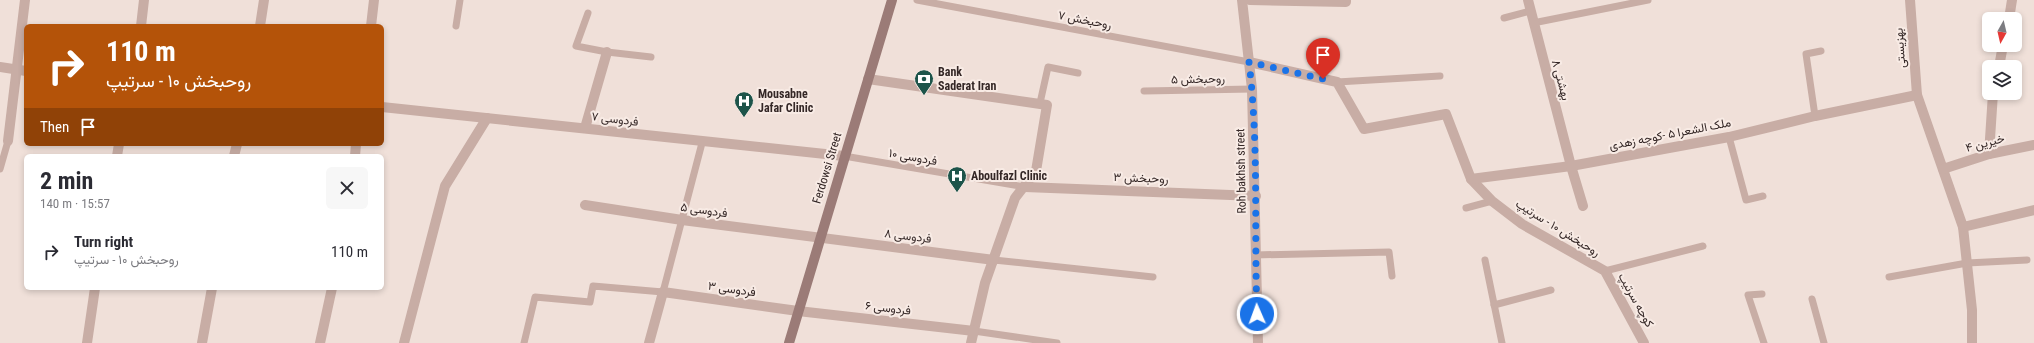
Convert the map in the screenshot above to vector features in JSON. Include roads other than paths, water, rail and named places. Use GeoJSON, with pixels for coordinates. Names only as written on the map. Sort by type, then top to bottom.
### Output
{"type":"FeatureCollection","features":[{"type":"Feature","properties":{"kind":"main road","name":"Ferdowsi Street"},"geometry":{"type":"LineString","coordinates":[[789,343],[819,238],[892,0]]}},
{"type":"Feature","properties":{"kind":"street"},"geometry":{"type":"LineString","coordinates":[[8,141],[21,70],[25,0]]}},
{"type":"Feature","properties":{"kind":"street"},"geometry":{"type":"LineString","coordinates":[[141,24],[144,0]]}},
{"type":"Feature","properties":{"kind":"street"},"geometry":{"type":"LineString","coordinates":[[260,24],[264,0]]}},
{"type":"Feature","properties":{"kind":"street"},"geometry":{"type":"LineString","coordinates":[[371,24],[374,0]]}},
{"type":"Feature","properties":{"kind":"street","name":"Roh bakhsh street"},"geometry":{"type":"LineString","coordinates":[[1242,0],[1252,89],[1256,196],[1255,255],[1258,343]]}},
{"type":"Feature","properties":{"kind":"street"},"geometry":{"type":"LineString","coordinates":[[1250,0],[1346,2],[1346,0]]}},
{"type":"Feature","properties":{"kind":"street","name":"بهشتی ۸"},"geometry":{"type":"LineString","coordinates":[[1528,0],[1571,166]]}},
{"type":"Feature","properties":{"kind":"street","name":"بهزیستی"},"geometry":{"type":"LineString","coordinates":[[1910,0],[1917,95],[1963,227],[1972,310],[1972,343]]}},
{"type":"Feature","properties":{"kind":"street"},"geometry":{"type":"LineString","coordinates":[[2009,12],[2012,0]]}},
{"type":"Feature","properties":{"kind":"street"},"geometry":{"type":"LineString","coordinates":[[585,128],[606,52]]}},
{"type":"Feature","properties":{"kind":"street"},"geometry":{"type":"LineString","coordinates":[[1249,62],[1337,82]]}},
{"type":"Feature","properties":{"kind":"street"},"geometry":{"type":"LineString","coordinates":[[0,67],[21,70]]}},
{"type":"Feature","properties":{"kind":"street"},"geometry":{"type":"LineString","coordinates":[[868,79],[1047,105],[1036,172],[1015,198],[985,283],[971,343]]}},
{"type":"Feature","properties":{"kind":"street","name":"روحبخش ۱۰ - سرتیپ"},"geometry":{"type":"LineString","coordinates":[[1337,82],[1364,130],[1446,114],[1471,179],[1492,201],[1522,224],[1605,271]]}},
{"type":"Feature","properties":{"kind":"street","name":"ملک الشعرا ۵ -کوچه زهدی"},"geometry":{"type":"LineString","coordinates":[[1471,179],[1571,166],[1728,137],[1815,116],[1917,95]]}},
{"type":"Feature","properties":{"kind":"street"},"geometry":{"type":"LineString","coordinates":[[1990,154],[1993,100]]}},
{"type":"Feature","properties":{"kind":"street","name":"فردوسی ۷"},"geometry":{"type":"LineString","coordinates":[[384,107],[585,128],[702,143],[844,156]]}},
{"type":"Feature","properties":{"kind":"street"},"geometry":{"type":"LineString","coordinates":[[404,343],[445,186],[487,118]]}},
{"type":"Feature","properties":{"kind":"street","name":"خیرین ۴"},"geometry":{"type":"LineString","coordinates":[[1943,169],[1990,154],[2034,145]]}},
{"type":"Feature","properties":{"kind":"street"},"geometry":{"type":"LineString","coordinates":[[1571,166],[1583,206]]}},
{"type":"Feature","properties":{"kind":"street","name":"روحبخش ۳"},"geometry":{"type":"LineString","coordinates":[[1025,187],[1256,196]]}},
{"type":"Feature","properties":{"kind":"street","name":"فردوسی ۵"},"geometry":{"type":"LineString","coordinates":[[585,205],[682,220],[819,238]]}},
{"type":"Feature","properties":{"kind":"street"},"geometry":{"type":"LineString","coordinates":[[1963,227],[2034,210]]}},
{"type":"Feature","properties":{"kind":"street","name":"فردوسی ۸"},"geometry":{"type":"LineString","coordinates":[[819,238],[994,260]]}},
{"type":"Feature","properties":{"kind":"street","name":"کوچه سرتیپ"},"geometry":{"type":"LineString","coordinates":[[1605,271],[1642,342]]}},
{"type":"Feature","properties":{"kind":"street"},"geometry":{"type":"LineString","coordinates":[[87,343],[95,290]]}},
{"type":"Feature","properties":{"kind":"street"},"geometry":{"type":"LineString","coordinates":[[202,343],[212,290]]}},
{"type":"Feature","properties":{"kind":"street"},"geometry":{"type":"LineString","coordinates":[[320,343],[332,290]]}},
{"type":"Feature","properties":{"kind":"street"},"geometry":{"type":"LineString","coordinates":[[649,343],[663,292]]}},
{"type":"Feature","properties":{"kind":"street","name":"فردوسی ۳"},"geometry":{"type":"LineString","coordinates":[[663,292],[798,311]]}},
{"type":"Feature","properties":{"kind":"street","name":"فردوسی ۶"},"geometry":{"type":"LineString","coordinates":[[798,311],[974,331]]}},
{"type":"Feature","properties":{"kind":"lane"},"geometry":{"type":"LineString","coordinates":[[456,26],[460,0]]}},
{"type":"Feature","properties":{"kind":"lane","name":"روحبخش ۷"},"geometry":{"type":"LineString","coordinates":[[917,0],[1249,62]]}},
{"type":"Feature","properties":{"kind":"lane"},"geometry":{"type":"LineString","coordinates":[[1533,23],[1648,0]]}},
{"type":"Feature","properties":{"kind":"lane"},"geometry":{"type":"LineString","coordinates":[[1504,18],[1530,11]]}},
{"type":"Feature","properties":{"kind":"lane"},"geometry":{"type":"LineString","coordinates":[[588,13],[576,46],[606,52],[651,57]]}},
{"type":"Feature","properties":{"kind":"lane"},"geometry":{"type":"LineString","coordinates":[[1815,116],[1806,54],[1821,51]]}},
{"type":"Feature","properties":{"kind":"lane"},"geometry":{"type":"LineString","coordinates":[[1040,103],[1048,67],[1078,73]]}},
{"type":"Feature","properties":{"kind":"lane"},"geometry":{"type":"LineString","coordinates":[[1337,82],[1440,76]]}},
{"type":"Feature","properties":{"kind":"lane","name":"روحبخش ۵"},"geometry":{"type":"LineString","coordinates":[[1144,92],[1252,89]]}},
{"type":"Feature","properties":{"kind":"lane"},"geometry":{"type":"LineString","coordinates":[[1728,137],[1746,200],[1763,196]]}},
{"type":"Feature","properties":{"kind":"lane"},"geometry":{"type":"LineString","coordinates":[[0,169],[8,141]]}},
{"type":"Feature","properties":{"kind":"lane"},"geometry":{"type":"LineString","coordinates":[[524,343],[535,297],[590,302],[593,286],[663,292],[702,143]]}},
{"type":"Feature","properties":{"kind":"lane","name":"فردوسی ۱۰"},"geometry":{"type":"LineString","coordinates":[[844,156],[1025,187]]}},
{"type":"Feature","properties":{"kind":"lane"},"geometry":{"type":"LineString","coordinates":[[1466,208],[1492,201]]}},
{"type":"Feature","properties":{"kind":"lane"},"geometry":{"type":"LineString","coordinates":[[1605,271],[1703,246]]}},
{"type":"Feature","properties":{"kind":"lane"},"geometry":{"type":"LineString","coordinates":[[1255,255],[1389,252],[1392,276]]}},
{"type":"Feature","properties":{"kind":"lane"},"geometry":{"type":"LineString","coordinates":[[994,260],[1153,277]]}},
{"type":"Feature","properties":{"kind":"lane"},"geometry":{"type":"LineString","coordinates":[[1485,260],[1502,343]]}},
{"type":"Feature","properties":{"kind":"lane"},"geometry":{"type":"LineString","coordinates":[[1889,277],[1967,263],[2027,260]]}},
{"type":"Feature","properties":{"kind":"lane"},"geometry":{"type":"LineString","coordinates":[[1494,305],[1551,290]]}},
{"type":"Feature","properties":{"kind":"lane"},"geometry":{"type":"LineString","coordinates":[[1762,294],[1748,295],[1764,343]]}},
{"type":"Feature","properties":{"kind":"lane"},"geometry":{"type":"LineString","coordinates":[[1812,299],[1824,343]]}},
{"type":"Feature","properties":{"kind":"lane"},"geometry":{"type":"LineString","coordinates":[[974,331],[1057,343]]}},
{"type":"Feature","properties":{"kind":"place","name":"Bank Saderat Iran"},"geometry":{"type":"Point","coordinates":[924,96]}},
{"type":"Feature","properties":{"kind":"place","name":"Mousabne Jafar Clinic"},"geometry":{"type":"Point","coordinates":[744,118]}},
{"type":"Feature","properties":{"kind":"place","name":"Aboulfazl Clinic"},"geometry":{"type":"Point","coordinates":[957,193]}}]}
